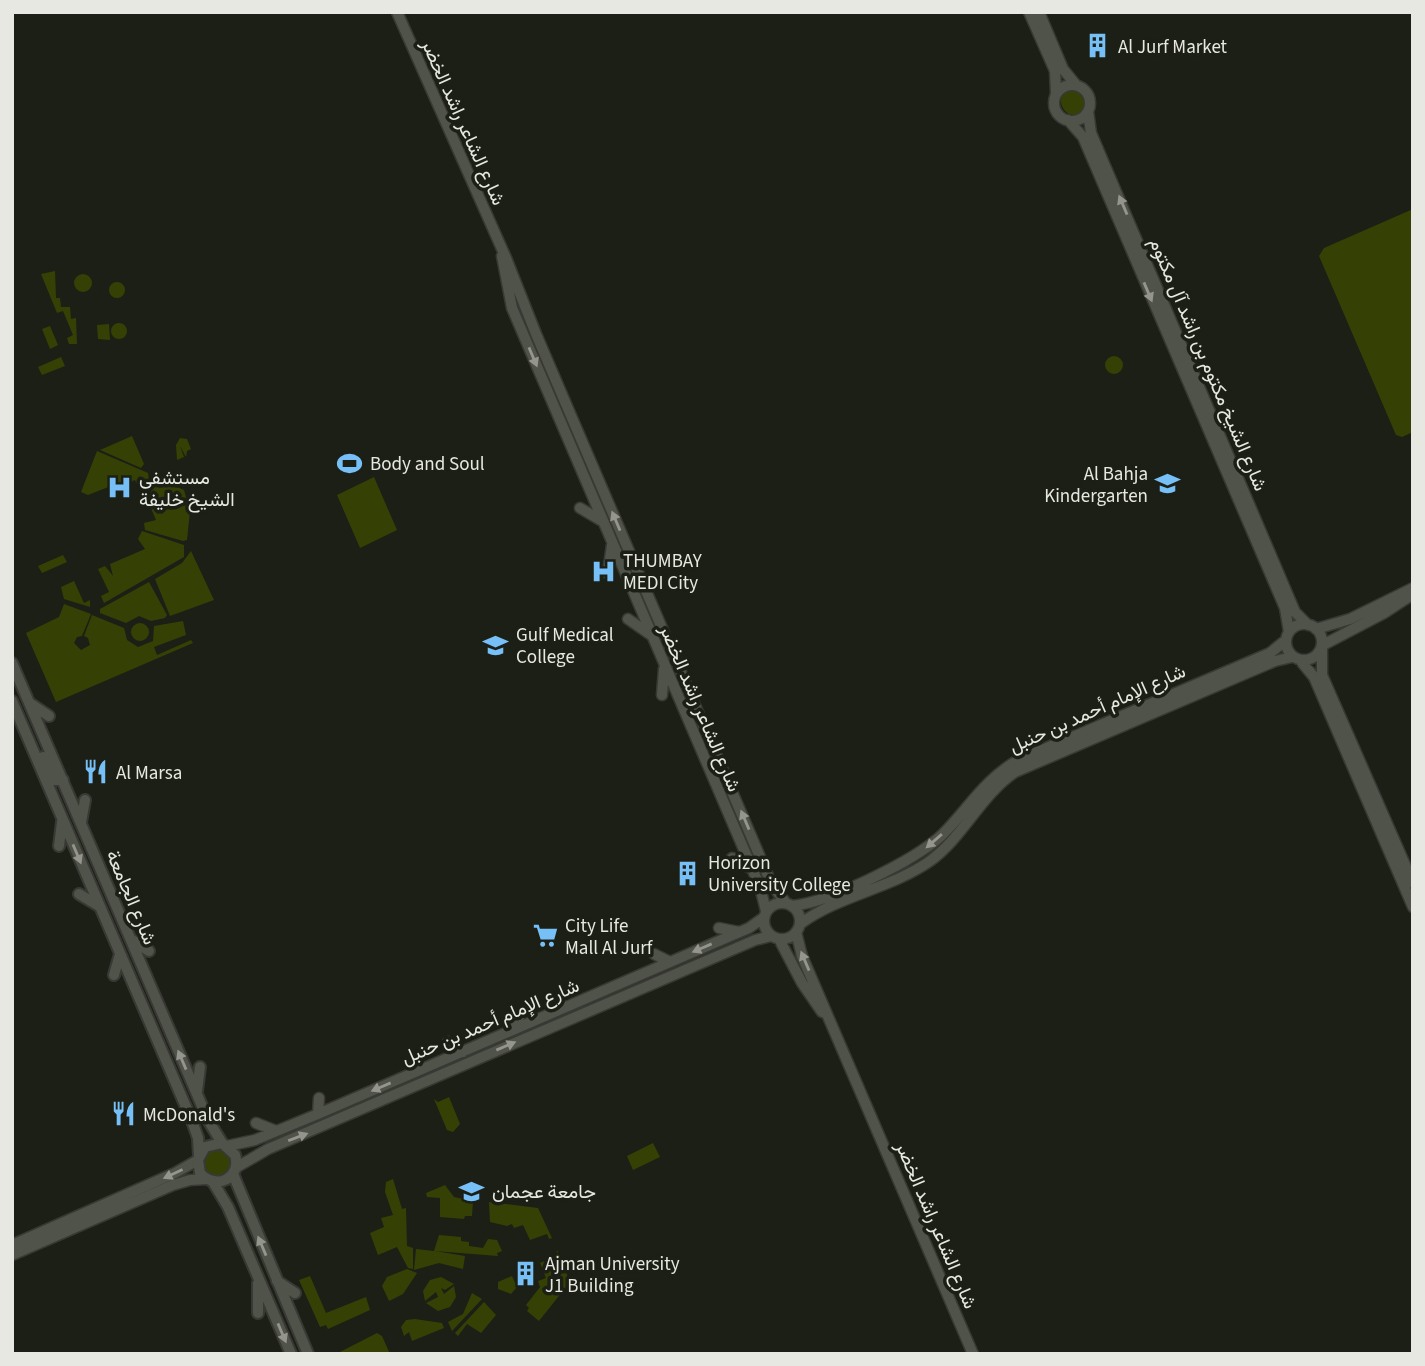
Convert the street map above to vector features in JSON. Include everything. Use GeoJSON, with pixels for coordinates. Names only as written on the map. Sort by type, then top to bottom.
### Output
{"type":"FeatureCollection","features":[{"type":"Feature","properties":{"kind":"main road","name":"شارع الجامعة"},"geometry":{"type":"LineString","coordinates":[[12,663],[197,1093],[224,1144]]}},
{"type":"Feature","properties":{"kind":"main road","name":"شارع الجامعة"},"geometry":{"type":"LineString","coordinates":[[12,701],[192,1121],[198,1138],[198,1158]]}},
{"type":"Feature","properties":{"kind":"main road"},"geometry":{"type":"LineString","coordinates":[[30,704],[49,716]]}},
{"type":"Feature","properties":{"kind":"main road"},"geometry":{"type":"LineString","coordinates":[[28,739],[39,749],[54,780],[63,780]]}},
{"type":"Feature","properties":{"kind":"main road"},"geometry":{"type":"LineString","coordinates":[[81,822],[85,800]]}},
{"type":"Feature","properties":{"kind":"main road"},"geometry":{"type":"LineString","coordinates":[[59,846],[62,820]]}},
{"type":"Feature","properties":{"kind":"main road"},"geometry":{"type":"LineString","coordinates":[[79,894],[99,906]]}},
{"type":"Feature","properties":{"kind":"main road"},"geometry":{"type":"LineString","coordinates":[[132,940],[149,951]]}},
{"type":"Feature","properties":{"kind":"main road"},"geometry":{"type":"LineString","coordinates":[[114,975],[120,954]]}},
{"type":"Feature","properties":{"kind":"main road"},"geometry":{"type":"LineString","coordinates":[[197,1093],[200,1068]]}},
{"type":"Feature","properties":{"kind":"main road"},"geometry":{"type":"LineString","coordinates":[[290,1354],[225,1200],[200,1173],[198,1158],[210,1144],[224,1144],[235,1155],[235,1171],[276,1281],[308,1354]]}},
{"type":"Feature","properties":{"kind":"main road"},"geometry":{"type":"LineString","coordinates":[[210,1181],[222,1182],[235,1171]]}},
{"type":"Feature","properties":{"kind":"main road"},"geometry":{"type":"LineString","coordinates":[[258,1277],[258,1313]]}},
{"type":"Feature","properties":{"kind":"main road"},"geometry":{"type":"LineString","coordinates":[[276,1281],[295,1293]]}},
{"type":"Feature","properties":{"kind":"street","name":"شارع الشاعر راشد الخضر"},"geometry":{"type":"LineString","coordinates":[[397,12],[500,245],[772,885],[789,904]]}},
{"type":"Feature","properties":{"kind":"street"},"geometry":{"type":"LineString","coordinates":[[1029,12],[1055,71],[1057,111],[1068,120],[1077,120],[1088,111],[1088,95],[1063,69],[1039,12]]}},
{"type":"Feature","properties":{"kind":"street"},"geometry":{"type":"LineString","coordinates":[[1056,96],[1066,86],[1076,85]]}},
{"type":"Feature","properties":{"kind":"street","name":"شارع الشيخ مكتوم بن راشد آل مكتوم"},"geometry":{"type":"LineString","coordinates":[[1088,111],[1091,133],[1247,502],[1295,612],[1312,627]]}},
{"type":"Feature","properties":{"kind":"street","name":"شارع الشيخ مكتوم بن راشد آل مكتوم"},"geometry":{"type":"LineString","coordinates":[[1068,120],[1083,137],[1285,608],[1287,636]]}},
{"type":"Feature","properties":{"kind":"street","name":"شارع الشاعر راشد الخضر"},"geometry":{"type":"LineString","coordinates":[[500,245],[506,288],[516,318],[752,869],[765,914]]}},
{"type":"Feature","properties":{"kind":"street"},"geometry":{"type":"LineString","coordinates":[[516,318],[520,311],[527,313]]}},
{"type":"Feature","properties":{"kind":"street"},"geometry":{"type":"LineString","coordinates":[[580,509],[602,521]]}},
{"type":"Feature","properties":{"kind":"street"},"geometry":{"type":"LineString","coordinates":[[608,573],[612,544]]}},
{"type":"Feature","properties":{"kind":"street"},"geometry":{"type":"LineString","coordinates":[[1413,588],[1350,619],[1312,627],[1295,626],[1287,636],[1296,659],[1314,677],[1413,907]]}},
{"type":"Feature","properties":{"kind":"street"},"geometry":{"type":"LineString","coordinates":[[1296,659],[1313,659],[1322,647],[1413,594]]}},
{"type":"Feature","properties":{"kind":"street"},"geometry":{"type":"LineString","coordinates":[[628,619],[651,635]]}},
{"type":"Feature","properties":{"kind":"street"},"geometry":{"type":"LineString","coordinates":[[1312,627],[1322,647],[1322,675],[1413,883]]}},
{"type":"Feature","properties":{"kind":"street","name":"شارع الإمام أحمد بن حنبل"},"geometry":{"type":"LineString","coordinates":[[789,904],[812,902],[915,856],[948,829],[982,786],[1018,760],[1270,653],[1287,636]]}},
{"type":"Feature","properties":{"kind":"street","name":"شارع الإمام أحمد بن حنبل"},"geometry":{"type":"LineString","coordinates":[[798,928],[815,914],[906,874],[931,860],[956,836],[993,790],[1015,772],[1275,661],[1296,659]]}},
{"type":"Feature","properties":{"kind":"street"},"geometry":{"type":"LineString","coordinates":[[662,695],[664,665]]}},
{"type":"Feature","properties":{"kind":"street"},"geometry":{"type":"LineString","coordinates":[[732,858],[752,869]]}},
{"type":"Feature","properties":{"kind":"street"},"geometry":{"type":"LineString","coordinates":[[789,904],[800,917],[798,928],[789,938],[775,937],[765,928],[765,914],[773,905],[789,904]]}},
{"type":"Feature","properties":{"kind":"street","name":"شارع الإمام أحمد بن حنبل"},"geometry":{"type":"LineString","coordinates":[[224,1144],[246,1143],[318,1114],[739,932],[765,914]]}},
{"type":"Feature","properties":{"kind":"street"},"geometry":{"type":"LineString","coordinates":[[719,928],[739,932]]}},
{"type":"Feature","properties":{"kind":"street","name":"شارع الشاعر راشد الخضر"},"geometry":{"type":"LineString","coordinates":[[798,928],[802,956],[973,1354]]}},
{"type":"Feature","properties":{"kind":"street","name":"شارع الشاعر راشد الخضر"},"geometry":{"type":"LineString","coordinates":[[775,937],[836,1033]]}},
{"type":"Feature","properties":{"kind":"street","name":"شارع الإمام أحمد بن حنبل"},"geometry":{"type":"LineString","coordinates":[[235,1171],[268,1149],[403,1090],[755,940],[775,937]]}},
{"type":"Feature","properties":{"kind":"street"},"geometry":{"type":"LineString","coordinates":[[654,954],[670,962]]}},
{"type":"Feature","properties":{"kind":"street"},"geometry":{"type":"LineString","coordinates":[[512,1030],[521,1013]]}},
{"type":"Feature","properties":{"kind":"street"},"geometry":{"type":"LineString","coordinates":[[449,1042],[463,1052]]}},
{"type":"Feature","properties":{"kind":"street"},"geometry":{"type":"LineString","coordinates":[[318,1114],[319,1098]]}},
{"type":"Feature","properties":{"kind":"street"},"geometry":{"type":"LineString","coordinates":[[256,1123],[276,1131]]}},
{"type":"Feature","properties":{"kind":"street"},"geometry":{"type":"LineString","coordinates":[[12,1245],[175,1173],[198,1158]]}},
{"type":"Feature","properties":{"kind":"street"},"geometry":{"type":"LineString","coordinates":[[12,1255],[173,1185],[190,1180],[210,1181]]}},
{"type":"Feature","properties":{"kind":"green space"},"geometry":{"type":"Polygon","coordinates":[[[1075,87],[1085,91],[1089,101],[1085,111],[1075,115],[1065,111],[1061,101],[1065,91],[1075,87]]]}},
{"type":"Feature","properties":{"kind":"green space"},"geometry":{"type":"Polygon","coordinates":[[[1413,209],[1413,432],[1402,437],[1396,435],[1319,256],[1324,248],[1413,209]]]}},
{"type":"Feature","properties":{"kind":"green space"},"geometry":{"type":"Polygon","coordinates":[[[55,271],[56,298],[60,298],[61,307],[70,307],[71,319],[76,318],[77,344],[69,344],[67,338],[73,335],[63,311],[57,313],[41,274],[55,271]]]}},
{"type":"Feature","properties":{"kind":"green space"},"geometry":{"type":"Polygon","coordinates":[[[83,274],[89,277],[92,283],[89,289],[83,292],[77,289],[74,283],[77,277],[83,274]]]}},
{"type":"Feature","properties":{"kind":"green space"},"geometry":{"type":"Polygon","coordinates":[[[117,282],[123,284],[123,296],[117,298],[111,296],[109,290],[111,284],[117,282]]]}},
{"type":"Feature","properties":{"kind":"green space"},"geometry":{"type":"Polygon","coordinates":[[[119,323],[125,325],[125,337],[119,339],[113,337],[111,331],[113,325],[119,323]]]}},
{"type":"Feature","properties":{"kind":"green space"},"geometry":{"type":"Polygon","coordinates":[[[109,324],[110,340],[98,339],[97,325],[109,324]]]}},
{"type":"Feature","properties":{"kind":"green space"},"geometry":{"type":"Polygon","coordinates":[[[50,326],[58,345],[50,349],[42,329],[50,326]]]}},
{"type":"Feature","properties":{"kind":"green space"},"geometry":{"type":"Polygon","coordinates":[[[1110,356],[1118,356],[1123,365],[1121,372],[1110,374],[1105,369],[1105,361],[1110,356]]]}},
{"type":"Feature","properties":{"kind":"green space"},"geometry":{"type":"Polygon","coordinates":[[[61,357],[65,366],[42,375],[38,367],[61,357]]]}},
{"type":"Feature","properties":{"kind":"green space"},"geometry":{"type":"Polygon","coordinates":[[[132,436],[144,464],[141,468],[100,450],[132,436]]]}},
{"type":"Feature","properties":{"kind":"green space"},"geometry":{"type":"Polygon","coordinates":[[[180,438],[187,439],[191,449],[187,451],[186,457],[180,446],[184,457],[177,460],[176,445],[180,438]]]}},
{"type":"Feature","properties":{"kind":"green space"},"geometry":{"type":"Polygon","coordinates":[[[97,451],[148,473],[151,499],[151,475],[184,490],[190,511],[187,540],[145,530],[144,523],[156,520],[142,487],[139,488],[135,480],[128,483],[126,480],[88,495],[81,492],[97,451]]]}},
{"type":"Feature","properties":{"kind":"green space"},"geometry":{"type":"Polygon","coordinates":[[[374,477],[397,530],[360,548],[337,495],[374,477]]]}},
{"type":"Feature","properties":{"kind":"green space"},"geometry":{"type":"Polygon","coordinates":[[[142,531],[184,545],[184,557],[104,603],[101,596],[109,592],[98,569],[105,566],[113,576],[110,564],[145,549],[138,539],[142,531]]]}},
{"type":"Feature","properties":{"kind":"green space"},"geometry":{"type":"Polygon","coordinates":[[[191,551],[214,600],[170,616],[155,579],[182,563],[191,551]]]}},
{"type":"Feature","properties":{"kind":"green space"},"geometry":{"type":"Polygon","coordinates":[[[63,555],[67,562],[42,573],[38,566],[63,555]]]}},
{"type":"Feature","properties":{"kind":"green space"},"geometry":{"type":"Polygon","coordinates":[[[74,581],[84,603],[90,600],[90,607],[64,599],[61,587],[74,581]]]}},
{"type":"Feature","properties":{"kind":"green space"},"geometry":{"type":"Polygon","coordinates":[[[149,582],[167,615],[165,618],[151,621],[139,616],[126,623],[100,613],[100,609],[149,582]]]}},
{"type":"Feature","properties":{"kind":"green space"},"geometry":{"type":"Polygon","coordinates":[[[64,604],[91,614],[82,636],[77,637],[74,643],[81,650],[90,645],[88,638],[84,636],[92,615],[124,628],[127,640],[138,647],[153,641],[154,626],[183,621],[186,635],[154,647],[157,655],[191,640],[193,643],[56,702],[26,633],[59,617],[64,604]]]}},
{"type":"Feature","properties":{"kind":"green space"},"geometry":{"type":"Polygon","coordinates":[[[140,623],[146,626],[149,632],[146,638],[140,641],[134,638],[131,632],[134,626],[140,623]]]}},
{"type":"Feature","properties":{"kind":"green space"},"geometry":{"type":"Polygon","coordinates":[[[449,1097],[460,1124],[453,1132],[447,1130],[434,1099],[438,1102],[449,1097]]]}},
{"type":"Feature","properties":{"kind":"green space"},"geometry":{"type":"Polygon","coordinates":[[[653,1143],[660,1157],[633,1170],[627,1156],[653,1143]]]}},
{"type":"Feature","properties":{"kind":"green space"},"geometry":{"type":"Polygon","coordinates":[[[225,1147],[235,1165],[223,1179],[205,1174],[203,1153],[225,1147]]]}},
{"type":"Feature","properties":{"kind":"green space"},"geometry":{"type":"Polygon","coordinates":[[[393,1179],[402,1209],[406,1208],[407,1246],[413,1248],[413,1269],[408,1268],[397,1247],[378,1255],[370,1233],[384,1227],[381,1218],[393,1215],[385,1192],[386,1182],[393,1179]]]}},
{"type":"Feature","properties":{"kind":"green space"},"geometry":{"type":"Polygon","coordinates":[[[445,1185],[454,1197],[473,1201],[472,1216],[465,1216],[464,1219],[440,1217],[440,1198],[427,1197],[426,1193],[445,1185]]]}},
{"type":"Feature","properties":{"kind":"green space"},"geometry":{"type":"Polygon","coordinates":[[[489,1202],[538,1208],[552,1238],[549,1239],[547,1234],[530,1240],[523,1225],[514,1228],[512,1224],[507,1226],[490,1222],[489,1202]]]}},
{"type":"Feature","properties":{"kind":"green space"},"geometry":{"type":"Polygon","coordinates":[[[439,1235],[461,1237],[461,1241],[469,1242],[469,1246],[483,1248],[488,1239],[497,1240],[502,1251],[497,1253],[498,1256],[435,1251],[465,1256],[463,1269],[439,1263],[414,1270],[416,1249],[434,1251],[439,1235]]]}},
{"type":"Feature","properties":{"kind":"green space"},"geometry":{"type":"Polygon","coordinates":[[[557,1250],[570,1282],[539,1321],[527,1311],[529,1308],[526,1305],[540,1287],[538,1281],[546,1278],[540,1263],[556,1256],[557,1250]]]}},
{"type":"Feature","properties":{"kind":"green space"},"geometry":{"type":"Polygon","coordinates":[[[407,1269],[417,1273],[403,1294],[389,1301],[382,1286],[387,1277],[407,1269]]]}},
{"type":"Feature","properties":{"kind":"green space"},"geometry":{"type":"Polygon","coordinates":[[[310,1276],[326,1313],[366,1297],[370,1310],[328,1329],[326,1325],[320,1327],[299,1280],[310,1276]]]}},
{"type":"Feature","properties":{"kind":"green space"},"geometry":{"type":"Polygon","coordinates":[[[512,1276],[517,1287],[511,1294],[498,1289],[498,1282],[512,1276]]]}},
{"type":"Feature","properties":{"kind":"green space"},"geometry":{"type":"Polygon","coordinates":[[[441,1277],[454,1284],[445,1290],[441,1288],[444,1294],[454,1286],[456,1297],[450,1307],[438,1311],[426,1303],[438,1297],[436,1292],[425,1301],[423,1291],[430,1280],[441,1277]]]}},
{"type":"Feature","properties":{"kind":"green space"},"geometry":{"type":"Polygon","coordinates":[[[472,1293],[482,1299],[452,1331],[448,1322],[463,1314],[472,1293]]]}},
{"type":"Feature","properties":{"kind":"green space"},"geometry":{"type":"Polygon","coordinates":[[[484,1302],[496,1315],[481,1333],[467,1324],[458,1336],[455,1333],[484,1302]]]}},
{"type":"Feature","properties":{"kind":"green space"},"geometry":{"type":"Polygon","coordinates":[[[406,1320],[442,1323],[444,1328],[412,1341],[409,1332],[404,1336],[401,1327],[406,1320]]]}},
{"type":"Feature","properties":{"kind":"green space"},"geometry":{"type":"Polygon","coordinates":[[[377,1333],[382,1336],[390,1354],[336,1354],[377,1333]]]}},
{"type":"Feature","properties":{"kind":"place","name":"Al Jurf Market"},"geometry":{"type":"Point","coordinates":[1098,46]}},
{"type":"Feature","properties":{"kind":"place","name":"Body and Soul"},"geometry":{"type":"Point","coordinates":[350,463]}},
{"type":"Feature","properties":{"kind":"place","name":"Al Bahja Kindergarten"},"geometry":{"type":"Point","coordinates":[1168,484]}},
{"type":"Feature","properties":{"kind":"place","name":"مستشفى الشيخ خليفة"},"geometry":{"type":"Point","coordinates":[119,488]}},
{"type":"Feature","properties":{"kind":"place","name":"THUMBAY MEDI City"},"geometry":{"type":"Point","coordinates":[603,571]}},
{"type":"Feature","properties":{"kind":"place","name":"Gulf Medical College"},"geometry":{"type":"Point","coordinates":[496,645]}},
{"type":"Feature","properties":{"kind":"place","name":"Al Marsa"},"geometry":{"type":"Point","coordinates":[96,772]}},
{"type":"Feature","properties":{"kind":"place","name":"Horizon University College"},"geometry":{"type":"Point","coordinates":[688,873]}},
{"type":"Feature","properties":{"kind":"place","name":"City Life Mall Al Jurf"},"geometry":{"type":"Point","coordinates":[545,936]}},
{"type":"Feature","properties":{"kind":"place","name":"McDonald's"},"geometry":{"type":"Point","coordinates":[123,1114]}},
{"type":"Feature","properties":{"kind":"place","name":"جامعة عجمان"},"geometry":{"type":"Point","coordinates":[472,1191]}},
{"type":"Feature","properties":{"kind":"place","name":"Ajman University J1 Building"},"geometry":{"type":"Point","coordinates":[525,1274]}}]}
